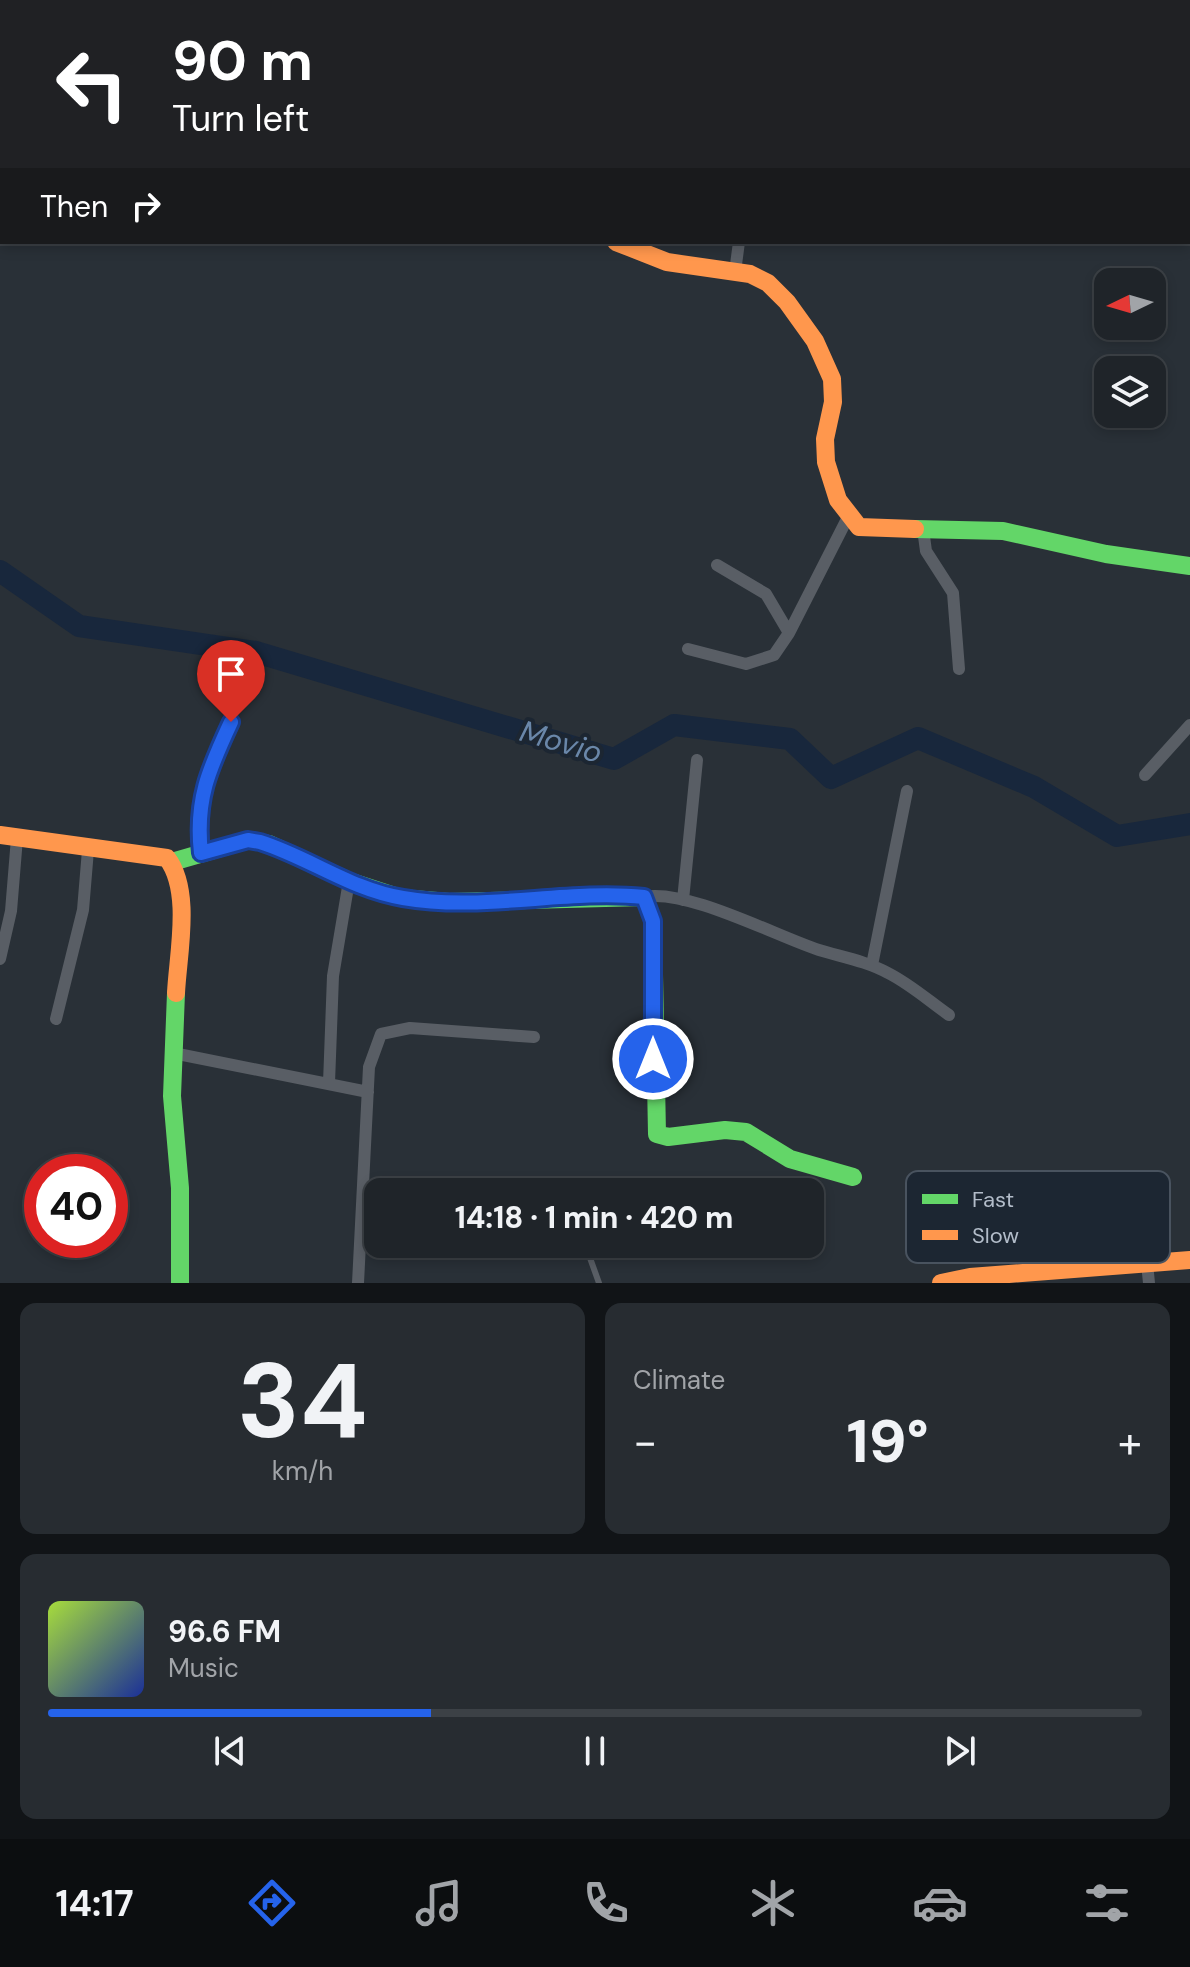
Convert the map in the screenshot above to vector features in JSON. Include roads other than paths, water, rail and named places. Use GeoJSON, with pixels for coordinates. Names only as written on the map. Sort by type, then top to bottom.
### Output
{"type":"FeatureCollection","features":[{"type":"Feature","properties":{"kind":"street"},"geometry":{"type":"LineString","coordinates":[[622,244],[681,266],[735,272],[766,281],[794,310],[826,363],[834,396],[825,440],[826,457],[847,519],[789,633],[774,655],[755,663],[736,662],[688,649]]}},
{"type":"Feature","properties":{"kind":"street"},"geometry":{"type":"LineString","coordinates":[[735,272],[739,244]]}},
{"type":"Feature","properties":{"kind":"street"},"geometry":{"type":"LineString","coordinates":[[847,519],[869,529],[1003,531],[1106,554],[1190,566]]}},
{"type":"Feature","properties":{"kind":"street"},"geometry":{"type":"LineString","coordinates":[[923,529],[926,551],[953,593],[959,669]]}},
{"type":"Feature","properties":{"kind":"street"},"geometry":{"type":"LineString","coordinates":[[717,565],[766,594],[789,633]]}},
{"type":"Feature","properties":{"kind":"street"},"geometry":{"type":"LineString","coordinates":[[201,853],[200,806],[212,763],[231,722]]}},
{"type":"Feature","properties":{"kind":"street"},"geometry":{"type":"LineString","coordinates":[[1145,775],[1190,725]]}},
{"type":"Feature","properties":{"kind":"street"},"geometry":{"type":"LineString","coordinates":[[683,900],[697,760]]}},
{"type":"Feature","properties":{"kind":"street"},"geometry":{"type":"LineString","coordinates":[[872,965],[907,791]]}},
{"type":"Feature","properties":{"kind":"street"},"geometry":{"type":"LineString","coordinates":[[0,959],[12,902],[8,836],[88,850],[155,855],[172,862],[248,840],[260,842],[349,881],[401,898],[449,902],[644,897],[683,900],[818,950],[872,965],[949,1015]]}},
{"type":"Feature","properties":{"kind":"street"},"geometry":{"type":"LineString","coordinates":[[56,1019],[83,910],[88,850]]}},
{"type":"Feature","properties":{"kind":"street"},"geometry":{"type":"LineString","coordinates":[[172,862],[180,898],[173,1053],[173,1129],[180,1188],[180,1283]]}},
{"type":"Feature","properties":{"kind":"street"},"geometry":{"type":"LineString","coordinates":[[329,1083],[333,976],[349,881]]}},
{"type":"Feature","properties":{"kind":"street"},"geometry":{"type":"LineString","coordinates":[[644,897],[653,921],[657,1134],[668,1137],[731,1130],[746,1132],[790,1159],[853,1177]]}},
{"type":"Feature","properties":{"kind":"street"},"geometry":{"type":"LineString","coordinates":[[358,1283],[368,1092],[374,1048],[381,1034],[396,1029],[534,1037]]}},
{"type":"Feature","properties":{"kind":"street"},"geometry":{"type":"LineString","coordinates":[[173,1053],[368,1092]]}},
{"type":"Feature","properties":{"kind":"street"},"geometry":{"type":"LineString","coordinates":[[1170,1261],[1190,1260]]}},
{"type":"Feature","properties":{"kind":"street"},"geometry":{"type":"LineString","coordinates":[[941,1283],[970,1277],[1147,1263],[1149,1283]]}},
{"type":"Feature","properties":{"kind":"lane"},"geometry":{"type":"LineString","coordinates":[[360,1249],[364,1236]]}},
{"type":"Feature","properties":{"kind":"lane"},"geometry":{"type":"LineString","coordinates":[[590,1258],[599,1283]]}},
{"type":"Feature","properties":{"kind":"waterway","name":"Movio"},"geometry":{"type":"LineString","coordinates":[[0,571],[79,626],[256,652],[614,759],[674,725],[790,739],[831,778],[918,738],[1034,787],[1117,836],[1190,824]]}}]}
